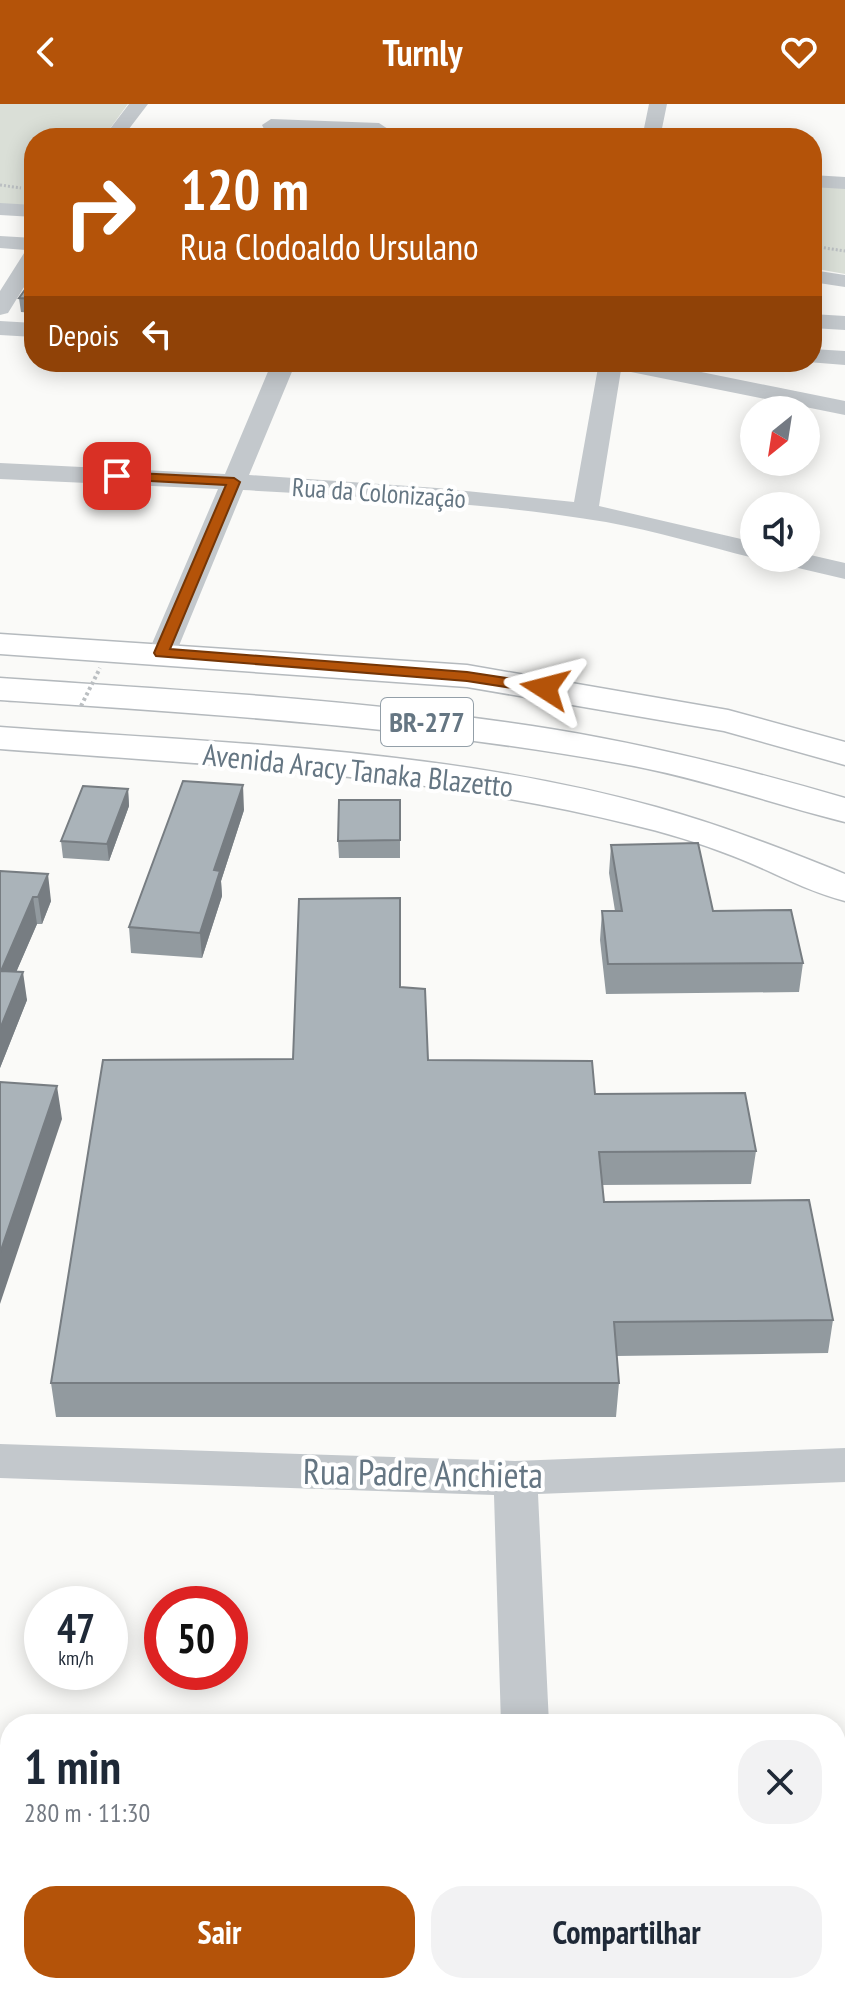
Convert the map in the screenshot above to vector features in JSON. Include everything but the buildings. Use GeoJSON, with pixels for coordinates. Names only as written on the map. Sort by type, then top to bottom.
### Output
{"type":"FeatureCollection","features":[{"type":"Feature","properties":{"kind":"main road","name":"BR-277"},"geometry":{"type":"LineString","coordinates":[[0,644],[467,676],[728,721],[845,754]]}},
{"type":"Feature","properties":{"kind":"main road","name":"BR-277"},"geometry":{"type":"LineString","coordinates":[[0,689],[332,713],[476,727],[662,760],[742,779],[845,810]]}},
{"type":"Feature","properties":{"kind":"main road","name":"Avenida Aracy Tanaka Blazetto"},"geometry":{"type":"LineString","coordinates":[[0,738],[448,774],[532,789],[691,829],[845,889]]}},
{"type":"Feature","properties":{"kind":"street"},"geometry":{"type":"LineString","coordinates":[[120,128],[139,104]]}},
{"type":"Feature","properties":{"kind":"street"},"geometry":{"type":"LineString","coordinates":[[653,128],[658,104]]}},
{"type":"Feature","properties":{"kind":"street"},"geometry":{"type":"LineString","coordinates":[[271,125],[379,128]]}},
{"type":"Feature","properties":{"kind":"street"},"geometry":{"type":"LineString","coordinates":[[822,182],[845,183]]}},
{"type":"Feature","properties":{"kind":"street"},"geometry":{"type":"LineString","coordinates":[[0,209],[24,210]]}},
{"type":"Feature","properties":{"kind":"street"},"geometry":{"type":"LineString","coordinates":[[0,242],[24,243]]}},
{"type":"Feature","properties":{"kind":"street"},"geometry":{"type":"LineString","coordinates":[[0,308],[24,270]]}},
{"type":"Feature","properties":{"kind":"street"},"geometry":{"type":"LineString","coordinates":[[822,278],[845,281]]}},
{"type":"Feature","properties":{"kind":"street"},"geometry":{"type":"LineString","coordinates":[[822,322],[845,323]]}},
{"type":"Feature","properties":{"kind":"street"},"geometry":{"type":"LineString","coordinates":[[0,328],[24,329]]}},
{"type":"Feature","properties":{"kind":"street"},"geometry":{"type":"LineString","coordinates":[[822,357],[845,358]]}},
{"type":"Feature","properties":{"kind":"street"},"geometry":{"type":"LineString","coordinates":[[162,653],[280,372]]}},
{"type":"Feature","properties":{"kind":"street"},"geometry":{"type":"LineString","coordinates":[[585,511],[612,372]]}},
{"type":"Feature","properties":{"kind":"street"},"geometry":{"type":"LineString","coordinates":[[664,372],[845,408]]}},
{"type":"Feature","properties":{"kind":"street","name":"Rua da Colonização"},"geometry":{"type":"LineString","coordinates":[[0,471],[234,482],[421,495],[585,511],[740,547]]}},
{"type":"Feature","properties":{"kind":"street"},"geometry":{"type":"LineString","coordinates":[[820,565],[845,571]]}},
{"type":"Feature","properties":{"kind":"street","name":"Rua Padre Anchieta"},"geometry":{"type":"LineString","coordinates":[[0,1461],[515,1478],[845,1465]]}},
{"type":"Feature","properties":{"kind":"street"},"geometry":{"type":"LineString","coordinates":[[515,1478],[525,1714]]}},
{"type":"Feature","properties":{"kind":"path"},"geometry":{"type":"LineString","coordinates":[[0,185],[24,189]]}},
{"type":"Feature","properties":{"kind":"path"},"geometry":{"type":"LineString","coordinates":[[822,248],[845,251]]}},
{"type":"Feature","properties":{"kind":"path"},"geometry":{"type":"LineString","coordinates":[[81,706],[100,668]]}},
{"type":"Feature","properties":{"kind":"shaded area"},"geometry":{"type":"Polygon","coordinates":[[[0,104],[128,104],[110,128],[24,128],[24,205],[0,204],[0,104]]]}},
{"type":"Feature","properties":{"kind":"shaded area"},"geometry":{"type":"Polygon","coordinates":[[[822,185],[845,186],[845,274],[822,270],[822,185]]]}},
{"type":"Feature","properties":{"kind":"route"},"geometry":{"type":"LineString","coordinates":[[117,476],[234,482],[162,653],[467,676],[545,688]]}}]}
